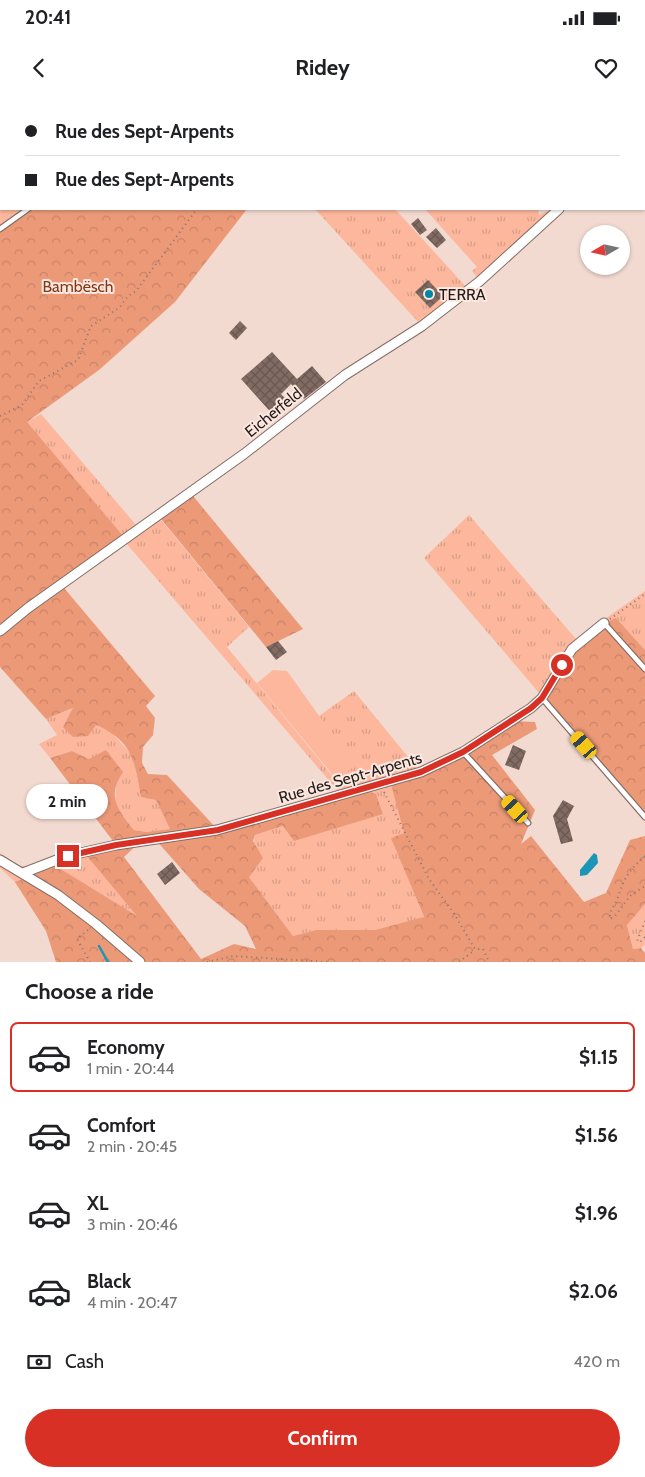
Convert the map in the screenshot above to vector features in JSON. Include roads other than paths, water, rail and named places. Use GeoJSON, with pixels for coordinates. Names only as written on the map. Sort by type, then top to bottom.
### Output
{"type":"FeatureCollection","features":[{"type":"Feature","properties":{"kind":"street","name":"Eicherfeld"},"geometry":{"type":"LineString","coordinates":[[0,631],[28,608],[244,454],[345,375],[422,326],[480,280],[558,210]]}},
{"type":"Feature","properties":{"kind":"street","name":"Rue des Sept-Arpents"},"geometry":{"type":"LineString","coordinates":[[22,873],[68,856],[116,845],[218,830],[242,824],[421,772],[463,752],[542,698],[572,649],[604,623]]}},
{"type":"Feature","properties":{"kind":"street"},"geometry":{"type":"LineString","coordinates":[[0,860],[58,895],[96,924],[140,962]]}},
{"type":"Feature","properties":{"kind":"lane"},"geometry":{"type":"LineString","coordinates":[[0,229],[27,210]]}},
{"type":"Feature","properties":{"kind":"lane"},"geometry":{"type":"LineString","coordinates":[[604,623],[645,669]]}},
{"type":"Feature","properties":{"kind":"lane"},"geometry":{"type":"LineString","coordinates":[[542,698],[645,817]]}},
{"type":"Feature","properties":{"kind":"lane"},"geometry":{"type":"LineString","coordinates":[[463,752],[528,823]]}},
{"type":"Feature","properties":{"kind":"water"},"geometry":{"type":"Polygon","coordinates":[[[594,853],[597,855],[598,863],[587,875],[580,876],[580,870],[594,853]]]}},
{"type":"Feature","properties":{"kind":"waterway"},"geometry":{"type":"LineString","coordinates":[[99,946],[108,962]]}},
{"type":"Feature","properties":{"kind":"place","name":"TERRA"},"geometry":{"type":"Point","coordinates":[429,294]}},
{"type":"Feature","properties":{"kind":"park label","name":"Bambësch"},"geometry":{"type":"Point","coordinates":[78,286]}}]}
